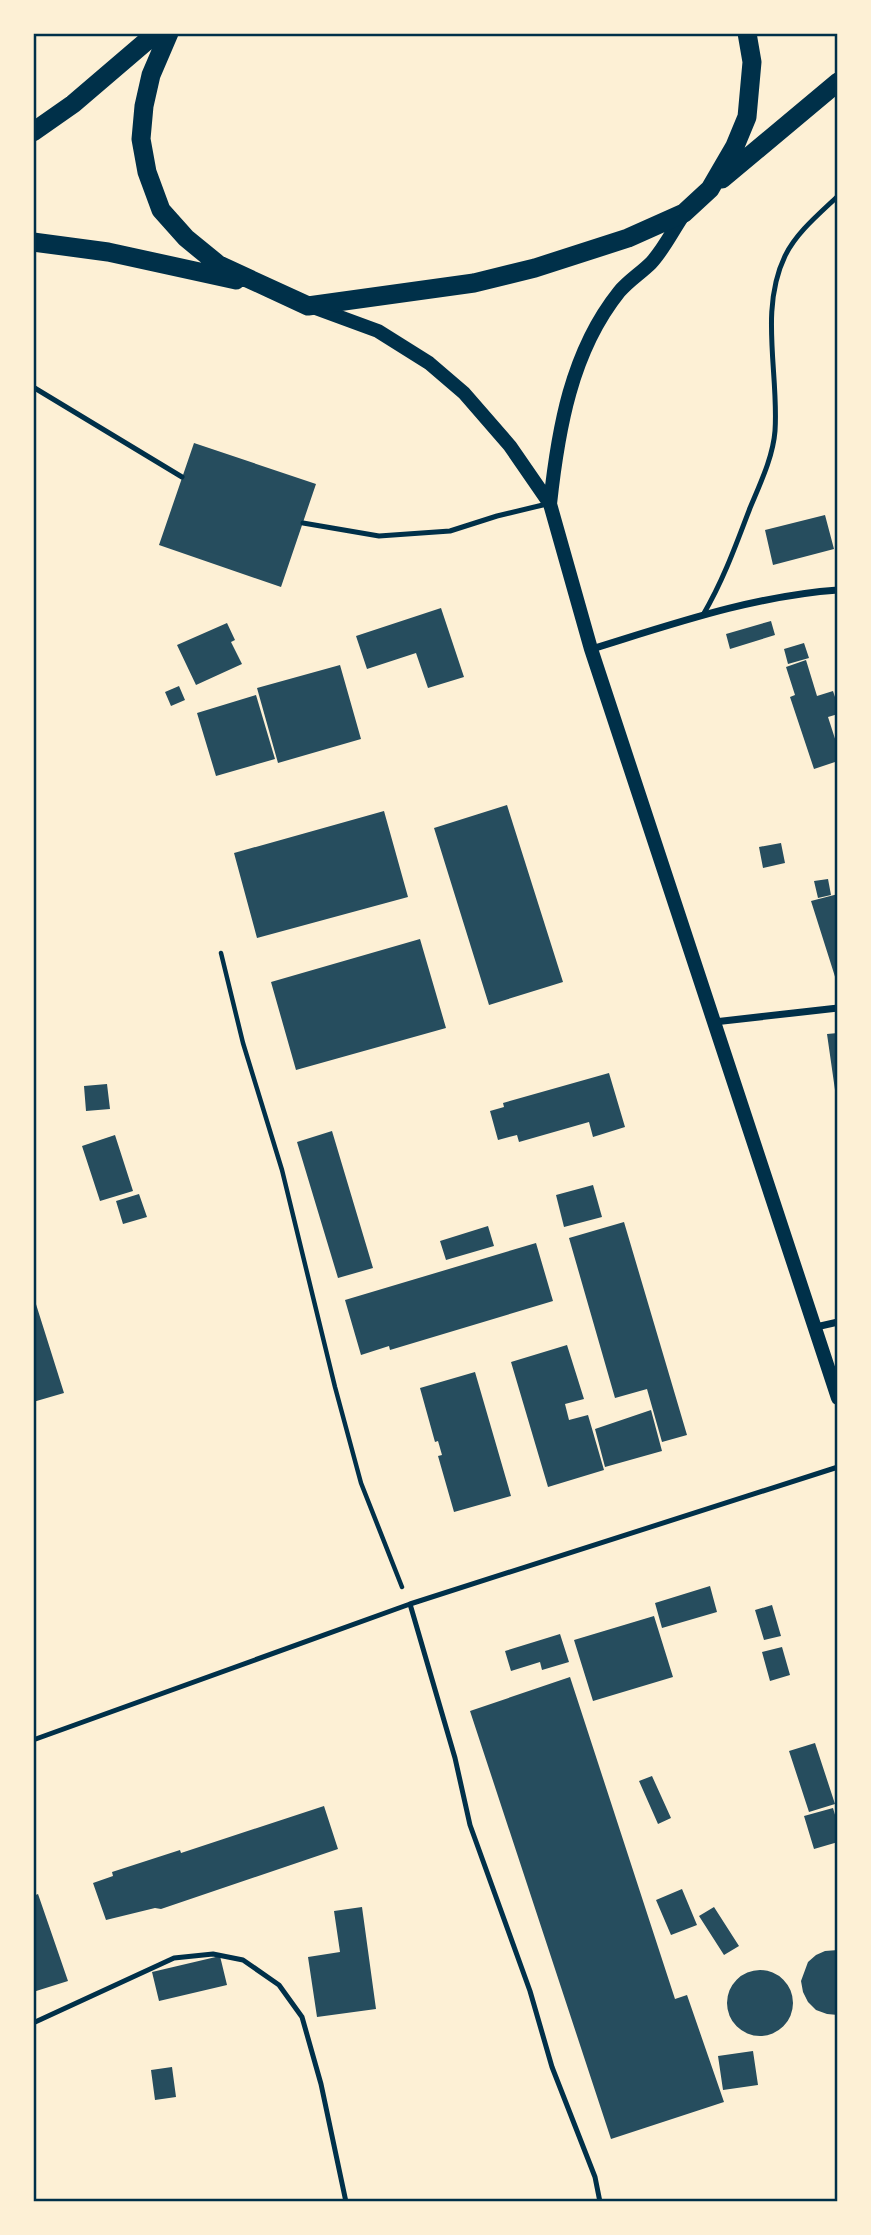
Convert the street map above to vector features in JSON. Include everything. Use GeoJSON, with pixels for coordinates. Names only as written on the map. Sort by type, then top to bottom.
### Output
{"type":"FeatureCollection","features":[{"type":"Feature","properties":{"kind":"highway"},"geometry":{"type":"LineString","coordinates":[[33,132],[72,104],[156,33]]}},
{"type":"Feature","properties":{"kind":"highway"},"geometry":{"type":"LineString","coordinates":[[169,33],[151,75],[144,106],[141,139],[147,173],[162,210],[186,239],[219,265],[308,306],[474,282],[535,268],[628,238],[684,213],[838,82]]}},
{"type":"Feature","properties":{"kind":"highway"},"geometry":{"type":"LineString","coordinates":[[710,189],[736,146],[747,117],[752,86],[752,62],[747,33]]}},
{"type":"Feature","properties":{"kind":"highway"},"geometry":{"type":"LineString","coordinates":[[33,242],[108,252],[264,287]]}},
{"type":"Feature","properties":{"kind":"main road"},"geometry":{"type":"LineString","coordinates":[[550,504],[561,421],[575,374],[595,329],[620,292],[652,261],[684,213]]}},
{"type":"Feature","properties":{"kind":"main road"},"geometry":{"type":"LineString","coordinates":[[308,306],[378,331],[429,363],[464,393],[510,446],[550,504],[591,649],[838,1398]]}},
{"type":"Feature","properties":{"kind":"street"},"geometry":{"type":"LineString","coordinates":[[591,649],[720,609],[806,592],[838,590]]}},
{"type":"Feature","properties":{"kind":"street"},"geometry":{"type":"LineString","coordinates":[[714,1022],[838,1008]]}},
{"type":"Feature","properties":{"kind":"street"},"geometry":{"type":"LineString","coordinates":[[816,1327],[838,1322]]}},
{"type":"Feature","properties":{"kind":"lane"},"geometry":{"type":"LineString","coordinates":[[703,615],[721,584],[766,468],[775,433],[775,283],[785,254],[806,227],[838,196]]}},
{"type":"Feature","properties":{"kind":"lane"},"geometry":{"type":"LineString","coordinates":[[33,387],[183,477]]}},
{"type":"Feature","properties":{"kind":"lane"},"geometry":{"type":"LineString","coordinates":[[303,523],[379,536],[450,531],[497,516],[550,504]]}},
{"type":"Feature","properties":{"kind":"lane"},"geometry":{"type":"LineString","coordinates":[[33,1740],[410,1604],[838,1467]]}},
{"type":"Feature","properties":{"kind":"lane"},"geometry":{"type":"LineString","coordinates":[[410,1604],[455,1758],[470,1825],[530,1992],[552,2067],[595,2177],[600,2202]]}},
{"type":"Feature","properties":{"kind":"lane"},"geometry":{"type":"LineString","coordinates":[[33,2023],[174,1958],[213,1954],[243,1960],[279,1985],[302,2017],[321,2084],[346,2202]]}},
{"type":"Feature","properties":{"kind":"path"},"geometry":{"type":"LineString","coordinates":[[222,953],[243,1043],[282,1170],[361,1483],[389,1558],[410,1604]]}},
{"type":"Feature","properties":{"kind":"building"},"geometry":{"type":"Polygon","coordinates":[[[194,443],[316,484],[281,587],[159,545],[194,443]]]}},
{"type":"Feature","properties":{"kind":"building"},"geometry":{"type":"Polygon","coordinates":[[[825,515],[834,549],[773,565],[765,530],[825,515]]]}},
{"type":"Feature","properties":{"kind":"building"},"geometry":{"type":"Polygon","coordinates":[[[441,608],[464,677],[428,688],[416,653],[367,669],[356,636],[441,608]]]}},
{"type":"Feature","properties":{"kind":"building"},"geometry":{"type":"Polygon","coordinates":[[[771,621],[775,635],[730,649],[726,634],[771,621]]]}},
{"type":"Feature","properties":{"kind":"building"},"geometry":{"type":"Polygon","coordinates":[[[227,623],[235,640],[231,642],[242,664],[196,685],[177,645],[227,623]]]}},
{"type":"Feature","properties":{"kind":"building"},"geometry":{"type":"Polygon","coordinates":[[[804,643],[809,658],[788,664],[784,649],[804,643]]]}},
{"type":"Feature","properties":{"kind":"building"},"geometry":{"type":"Polygon","coordinates":[[[806,660],[817,696],[833,691],[838,706],[838,714],[828,717],[838,748],[838,761],[814,769],[790,697],[795,695],[786,667],[806,660]]]}},
{"type":"Feature","properties":{"kind":"building"},"geometry":{"type":"Polygon","coordinates":[[[340,665],[361,739],[278,763],[257,688],[340,665]]]}},
{"type":"Feature","properties":{"kind":"building"},"geometry":{"type":"Polygon","coordinates":[[[179,686],[185,700],[171,706],[165,692],[179,686]]]}},
{"type":"Feature","properties":{"kind":"building"},"geometry":{"type":"Polygon","coordinates":[[[256,695],[275,759],[216,776],[197,713],[256,695]]]}},
{"type":"Feature","properties":{"kind":"building"},"geometry":{"type":"Polygon","coordinates":[[[507,805],[563,982],[489,1005],[434,828],[507,805]]]}},
{"type":"Feature","properties":{"kind":"building"},"geometry":{"type":"Polygon","coordinates":[[[384,811],[408,897],[257,938],[234,853],[384,811]]]}},
{"type":"Feature","properties":{"kind":"building"},"geometry":{"type":"Polygon","coordinates":[[[781,843],[785,863],[763,868],[759,847],[781,843]]]}},
{"type":"Feature","properties":{"kind":"building"},"geometry":{"type":"Polygon","coordinates":[[[828,879],[831,895],[818,898],[814,881],[828,879]]]}},
{"type":"Feature","properties":{"kind":"building"},"geometry":{"type":"Polygon","coordinates":[[[838,894],[838,983],[837,983],[811,901],[838,894]]]}},
{"type":"Feature","properties":{"kind":"building"},"geometry":{"type":"Polygon","coordinates":[[[420,939],[446,1028],[296,1070],[271,982],[420,939]]]}},
{"type":"Feature","properties":{"kind":"building"},"geometry":{"type":"Polygon","coordinates":[[[838,1033],[838,1090],[835,1090],[827,1034],[838,1033]]]}},
{"type":"Feature","properties":{"kind":"building"},"geometry":{"type":"Polygon","coordinates":[[[609,1073],[625,1127],[593,1137],[589,1122],[519,1142],[517,1135],[498,1140],[490,1111],[504,1107],[503,1103],[609,1073]]]}},
{"type":"Feature","properties":{"kind":"building"},"geometry":{"type":"Polygon","coordinates":[[[107,1084],[110,1109],[86,1111],[84,1086],[107,1084]]]}},
{"type":"Feature","properties":{"kind":"building"},"geometry":{"type":"Polygon","coordinates":[[[332,1131],[373,1268],[338,1278],[297,1142],[332,1131]]]}},
{"type":"Feature","properties":{"kind":"building"},"geometry":{"type":"Polygon","coordinates":[[[115,1135],[133,1191],[100,1201],[82,1146],[115,1135]]]}},
{"type":"Feature","properties":{"kind":"building"},"geometry":{"type":"Polygon","coordinates":[[[593,1185],[602,1217],[564,1227],[556,1195],[593,1185]]]}},
{"type":"Feature","properties":{"kind":"building"},"geometry":{"type":"Polygon","coordinates":[[[139,1194],[147,1217],[123,1224],[116,1201],[139,1194]]]}},
{"type":"Feature","properties":{"kind":"building"},"geometry":{"type":"Polygon","coordinates":[[[624,1222],[687,1435],[662,1442],[647,1389],[615,1398],[569,1238],[624,1222]]]}},
{"type":"Feature","properties":{"kind":"building"},"geometry":{"type":"Polygon","coordinates":[[[488,1226],[494,1246],[446,1260],[440,1241],[488,1226]]]}},
{"type":"Feature","properties":{"kind":"building"},"geometry":{"type":"Polygon","coordinates":[[[536,1243],[553,1301],[390,1350],[389,1346],[361,1355],[345,1300],[536,1243]]]}},
{"type":"Feature","properties":{"kind":"building"},"geometry":{"type":"Polygon","coordinates":[[[35,1301],[64,1393],[33,1402],[33,1302],[35,1301]]]}},
{"type":"Feature","properties":{"kind":"building"},"geometry":{"type":"Polygon","coordinates":[[[567,1345],[584,1399],[565,1404],[569,1420],[588,1415],[604,1470],[548,1487],[511,1362],[567,1345]]]}},
{"type":"Feature","properties":{"kind":"building"},"geometry":{"type":"Polygon","coordinates":[[[475,1372],[511,1496],[454,1512],[438,1456],[442,1455],[438,1441],[435,1442],[420,1388],[475,1372]]]}},
{"type":"Feature","properties":{"kind":"building"},"geometry":{"type":"Polygon","coordinates":[[[651,1410],[662,1451],[605,1467],[595,1429],[651,1410]]]}},
{"type":"Feature","properties":{"kind":"building"},"geometry":{"type":"Polygon","coordinates":[[[710,1586],[717,1612],[662,1628],[655,1603],[710,1586]]]}},
{"type":"Feature","properties":{"kind":"building"},"geometry":{"type":"Polygon","coordinates":[[[772,1605],[781,1636],[764,1640],[755,1610],[772,1605]]]}},
{"type":"Feature","properties":{"kind":"building"},"geometry":{"type":"Polygon","coordinates":[[[654,1616],[673,1677],[593,1701],[574,1640],[654,1616]]]}},
{"type":"Feature","properties":{"kind":"building"},"geometry":{"type":"Polygon","coordinates":[[[560,1634],[569,1662],[542,1670],[540,1662],[511,1671],[505,1651],[560,1634]]]}},
{"type":"Feature","properties":{"kind":"building"},"geometry":{"type":"Polygon","coordinates":[[[782,1647],[790,1675],[770,1681],[762,1652],[782,1647]]]}},
{"type":"Feature","properties":{"kind":"building"},"geometry":{"type":"Polygon","coordinates":[[[570,1677],[675,1999],[687,1995],[724,2102],[611,2139],[470,1711],[570,1677]]]}},
{"type":"Feature","properties":{"kind":"building"},"geometry":{"type":"Polygon","coordinates":[[[815,1743],[835,1804],[809,1812],[789,1751],[815,1743]]]}},
{"type":"Feature","properties":{"kind":"building"},"geometry":{"type":"Polygon","coordinates":[[[652,1776],[671,1818],[658,1824],[639,1781],[652,1776]]]}},
{"type":"Feature","properties":{"kind":"building"},"geometry":{"type":"Polygon","coordinates":[[[324,1806],[338,1849],[161,1909],[155,1908],[106,1920],[93,1883],[113,1876],[112,1872],[180,1850],[181,1853],[324,1806]]]}},
{"type":"Feature","properties":{"kind":"building"},"geometry":{"type":"Polygon","coordinates":[[[833,1808],[838,1825],[838,1842],[814,1849],[804,1816],[833,1808]]]}},
{"type":"Feature","properties":{"kind":"building"},"geometry":{"type":"Polygon","coordinates":[[[682,1889],[697,1925],[671,1935],[656,1900],[682,1889]]]}},
{"type":"Feature","properties":{"kind":"building"},"geometry":{"type":"Polygon","coordinates":[[[38,1894],[68,1981],[33,1992],[33,1896],[38,1894]]]}},
{"type":"Feature","properties":{"kind":"building"},"geometry":{"type":"Polygon","coordinates":[[[362,1907],[376,2009],[317,2017],[308,1957],[340,1952],[334,1911],[362,1907]]]}},
{"type":"Feature","properties":{"kind":"building"},"geometry":{"type":"Polygon","coordinates":[[[714,1907],[739,1946],[724,1955],[699,1916],[714,1907]]]}},
{"type":"Feature","properties":{"kind":"building"},"geometry":{"type":"Polygon","coordinates":[[[838,1950],[838,2015],[816,2010],[808,2002],[801,1981],[808,1962],[816,1955],[838,1950]]]}},
{"type":"Feature","properties":{"kind":"building"},"geometry":{"type":"Polygon","coordinates":[[[220,1956],[227,1985],[159,2001],[152,1972],[220,1956]]]}},
{"type":"Feature","properties":{"kind":"building"},"geometry":{"type":"Polygon","coordinates":[[[760,1970],[783,1980],[793,2003],[783,2026],[760,2036],[737,2026],[727,2003],[737,1980],[760,1970]]]}},
{"type":"Feature","properties":{"kind":"building"},"geometry":{"type":"Polygon","coordinates":[[[753,2051],[758,2085],[723,2090],[718,2056],[753,2051]]]}},
{"type":"Feature","properties":{"kind":"building"},"geometry":{"type":"Polygon","coordinates":[[[172,2067],[176,2097],[155,2100],[151,2070],[172,2067]]]}}]}
